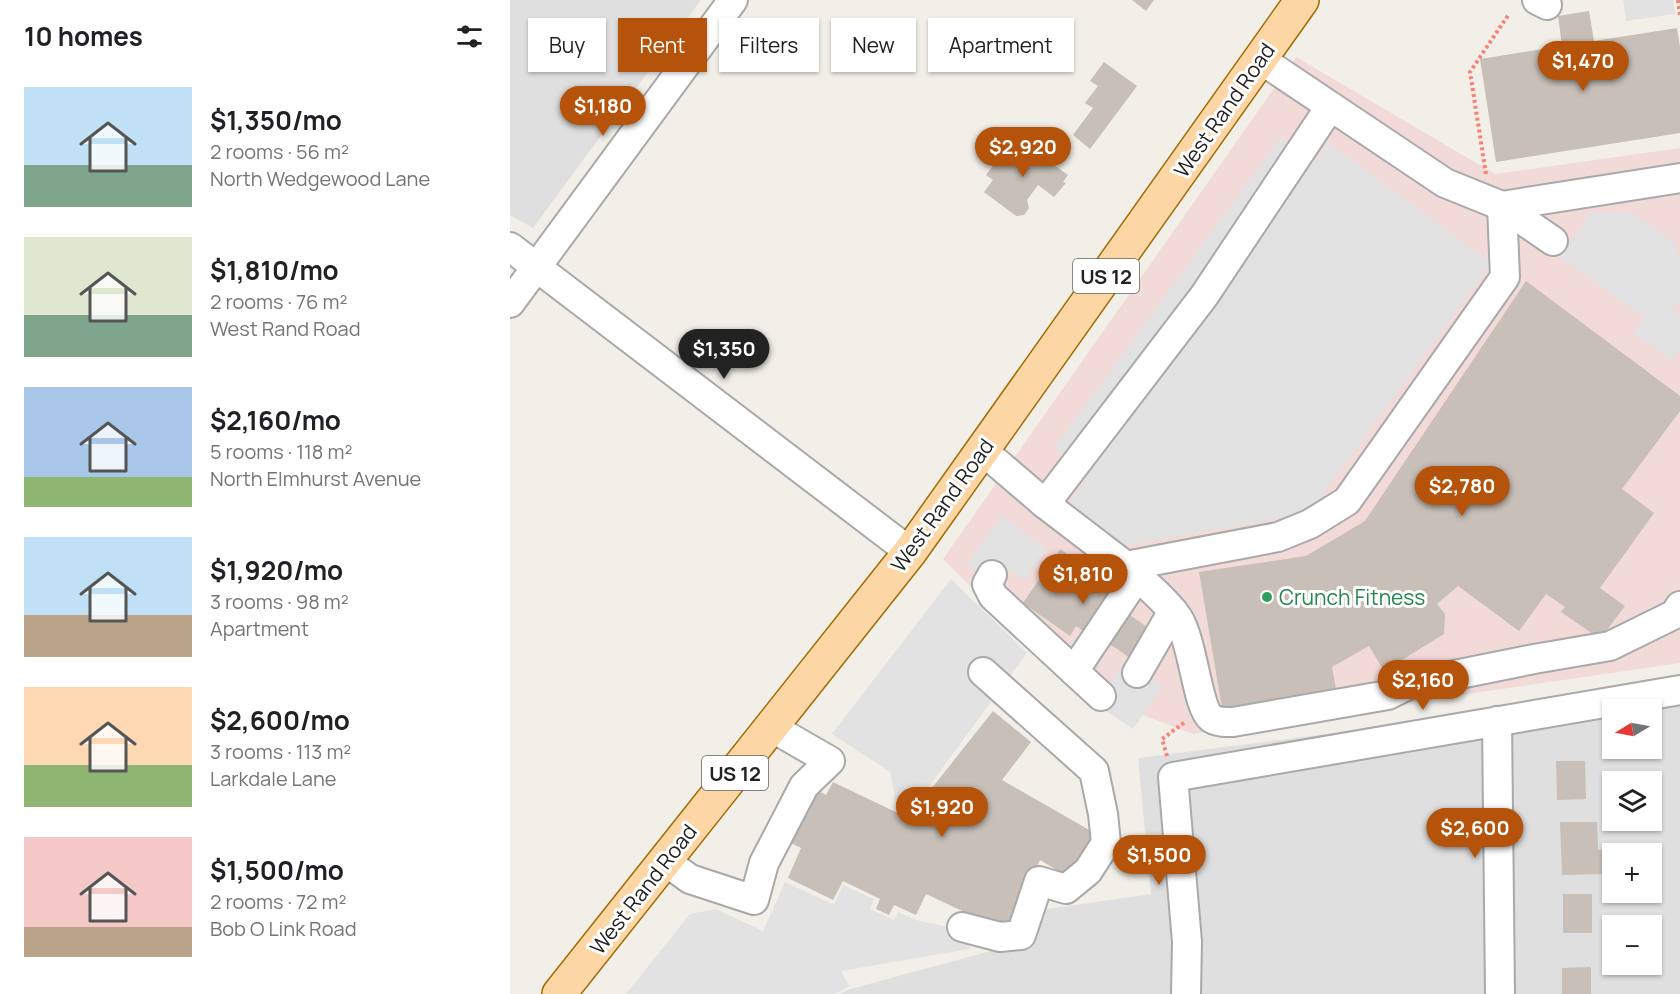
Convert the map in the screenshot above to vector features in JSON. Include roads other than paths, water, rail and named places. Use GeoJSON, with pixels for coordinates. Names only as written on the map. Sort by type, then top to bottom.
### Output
{"type":"FeatureCollection","features":[{"type":"Feature","properties":{"kind":"main road","name":"West Rand Road"},"geometry":{"type":"LineString","coordinates":[[559,994],[910,552],[1302,0]]}},
{"type":"Feature","properties":{"kind":"street"},"geometry":{"type":"LineString","coordinates":[[510,303],[733,0]]}},
{"type":"Feature","properties":{"kind":"street"},"geometry":{"type":"LineString","coordinates":[[1260,59],[1445,183],[1496,203],[1552,241]]}},
{"type":"Feature","properties":{"kind":"street"},"geometry":{"type":"LineString","coordinates":[[1045,504],[1204,296],[1330,106]]}},
{"type":"Feature","properties":{"kind":"street"},"geometry":{"type":"LineString","coordinates":[[1496,203],[1680,178]]}},
{"type":"Feature","properties":{"kind":"street"},"geometry":{"type":"LineString","coordinates":[[992,575],[987,585],[993,596],[1088,684],[1137,577],[1278,537],[1310,524],[1347,501],[1505,277],[1496,203]]}},
{"type":"Feature","properties":{"kind":"street"},"geometry":{"type":"LineString","coordinates":[[510,247],[910,552]]}},
{"type":"Feature","properties":{"kind":"street"},"geometry":{"type":"LineString","coordinates":[[982,450],[1045,504],[1137,577],[1173,611],[1189,640],[1204,707],[1210,718],[1221,722],[1233,722],[1388,695],[1410,684],[1610,646],[1675,614],[1680,606]]}},
{"type":"Feature","properties":{"kind":"street"},"geometry":{"type":"LineString","coordinates":[[1137,673],[1173,611]]}},
{"type":"Feature","properties":{"kind":"street"},"geometry":{"type":"LineString","coordinates":[[962,927],[1000,937],[1020,935],[1039,881],[1066,889],[1088,871],[1106,843],[1103,814],[1094,771],[983,672]]}},
{"type":"Feature","properties":{"kind":"street"},"geometry":{"type":"LineString","coordinates":[[1186,994],[1186,942],[1173,777],[1680,690]]}},
{"type":"Feature","properties":{"kind":"street"},"geometry":{"type":"LineString","coordinates":[[1497,721],[1500,994]]}},
{"type":"Feature","properties":{"kind":"street"},"geometry":{"type":"LineString","coordinates":[[665,861],[690,879],[754,900],[764,863],[804,786],[830,761],[771,727]]}},
{"type":"Feature","properties":{"kind":"place","name":"Crunch Fitness"},"geometry":{"type":"Point","coordinates":[1267,597]}}]}
